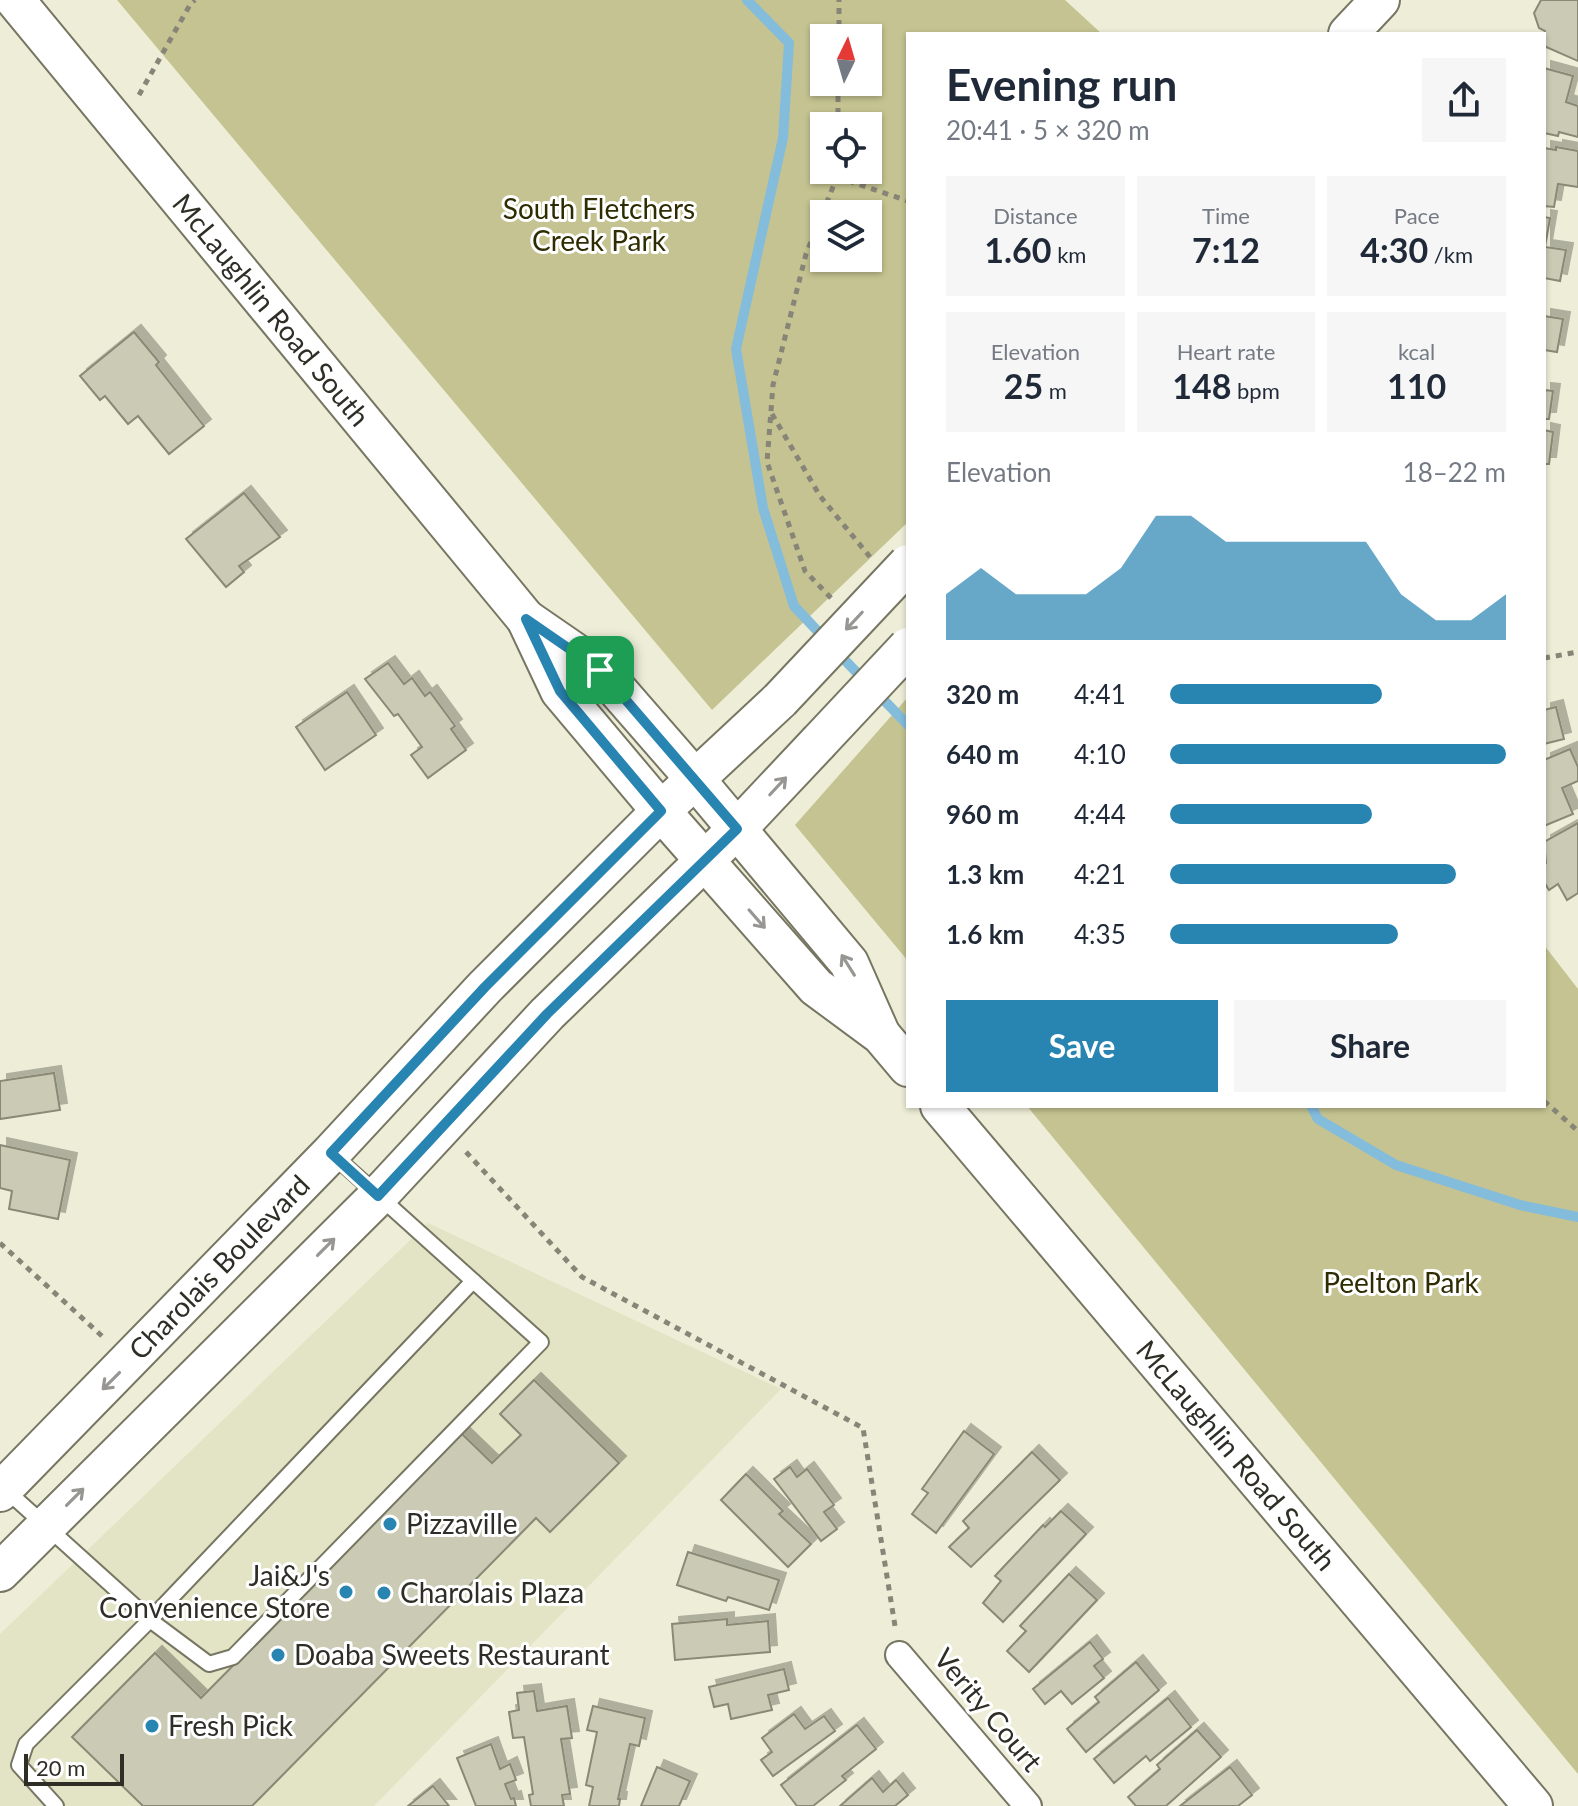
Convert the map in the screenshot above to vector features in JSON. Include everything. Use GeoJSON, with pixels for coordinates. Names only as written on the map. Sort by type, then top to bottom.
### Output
{"type":"FeatureCollection","features":[{"type":"Feature","properties":{"kind":"main road","name":"McLaughlin Road South"},"geometry":{"type":"LineString","coordinates":[[15,0],[526,619],[560,691],[816,987],[881,1035],[906,1065]]}},
{"type":"Feature","properties":{"kind":"main road"},"geometry":{"type":"LineString","coordinates":[[1350,32],[1380,0]]}},
{"type":"Feature","properties":{"kind":"main road","name":"Charolais Boulevard"},"geometry":{"type":"LineString","coordinates":[[2,1490],[331,1153],[485,987],[661,811],[780,700],[900,573]]}},
{"type":"Feature","properties":{"kind":"main road","name":"McLaughlin Road South"},"geometry":{"type":"LineString","coordinates":[[526,619],[600,670],[695,779],[849,963],[881,1035]]}},
{"type":"Feature","properties":{"kind":"main road","name":"Charolais Boulevard"},"geometry":{"type":"LineString","coordinates":[[0,1572],[378,1196],[547,1014],[737,829],[906,649]]}},
{"type":"Feature","properties":{"kind":"main road","name":"McLaughlin Road South"},"geometry":{"type":"LineString","coordinates":[[942,1108],[1533,1806]]}},
{"type":"Feature","properties":{"kind":"street","name":"Verity Court"},"geometry":{"type":"LineString","coordinates":[[899,1655],[1028,1806]]}},
{"type":"Feature","properties":{"kind":"lane"},"geometry":{"type":"LineString","coordinates":[[2,1490],[47,1525],[150,1620],[209,1664],[233,1657],[541,1342],[331,1153]]}},
{"type":"Feature","properties":{"kind":"lane"},"geometry":{"type":"LineString","coordinates":[[56,1806],[19,1765],[26,1744],[150,1620],[473,1281]]}},
{"type":"Feature","properties":{"kind":"path"},"geometry":{"type":"LineString","coordinates":[[121,128],[195,0]]}},
{"type":"Feature","properties":{"kind":"path"},"geometry":{"type":"LineString","coordinates":[[839,0],[839,24]]}},
{"type":"Feature","properties":{"kind":"path"},"geometry":{"type":"LineString","coordinates":[[833,184],[806,254],[773,385],[767,462],[805,571],[834,601]]}},
{"type":"Feature","properties":{"kind":"path"},"geometry":{"type":"LineString","coordinates":[[863,184],[906,200]]}},
{"type":"Feature","properties":{"kind":"path"},"geometry":{"type":"LineString","coordinates":[[771,412],[820,496],[900,573]]}},
{"type":"Feature","properties":{"kind":"path"},"geometry":{"type":"LineString","coordinates":[[1546,658],[1578,652]]}},
{"type":"Feature","properties":{"kind":"path"},"geometry":{"type":"LineString","coordinates":[[1546,1103],[1578,1131]]}},
{"type":"Feature","properties":{"kind":"path"},"geometry":{"type":"LineString","coordinates":[[441,1125],[582,1277],[863,1428],[899,1655]]}},
{"type":"Feature","properties":{"kind":"path"},"geometry":{"type":"LineString","coordinates":[[0,1243],[129,1363]]}},
{"type":"Feature","properties":{"kind":"shaded area"},"geometry":{"type":"Polygon","coordinates":[[[428,1223],[781,1389],[374,1806],[0,1806],[0,1634],[428,1223]]]}},
{"type":"Feature","properties":{"kind":"green space","name":"South Fletchers Creek Park"},"geometry":{"type":"Polygon","coordinates":[[[117,0],[1065,0],[1100,32],[906,32],[906,524],[712,710],[117,0]]]}},
{"type":"Feature","properties":{"kind":"green space"},"geometry":{"type":"Polygon","coordinates":[[[906,699],[906,959],[795,825],[906,699]]]}},
{"type":"Feature","properties":{"kind":"green space","name":"Peelton Park"},"geometry":{"type":"Polygon","coordinates":[[[1546,948],[1578,989],[1578,1774],[1029,1108],[1546,1108],[1546,948]]]}},
{"type":"Feature","properties":{"kind":"building"},"geometry":{"type":"Polygon","coordinates":[[[1541,0],[1578,0],[1578,61],[1546,47],[1546,32],[1539,28],[1534,13],[1541,0]]]}},
{"type":"Feature","properties":{"kind":"building"},"geometry":{"type":"Polygon","coordinates":[[[1546,69],[1573,76],[1566,102],[1578,106],[1578,137],[1559,132],[1558,136],[1546,133],[1546,69]]]}},
{"type":"Feature","properties":{"kind":"building"},"geometry":{"type":"Polygon","coordinates":[[[1556,147],[1578,151],[1578,187],[1558,184],[1554,207],[1546,206],[1546,148],[1556,150],[1556,147]]]}},
{"type":"Feature","properties":{"kind":"building"},"geometry":{"type":"Polygon","coordinates":[[[1546,217],[1550,218],[1546,241],[1546,217]]]}},
{"type":"Feature","properties":{"kind":"building"},"geometry":{"type":"Polygon","coordinates":[[[1546,247],[1566,250],[1560,281],[1546,278],[1546,247]]]}},
{"type":"Feature","properties":{"kind":"building"},"geometry":{"type":"Polygon","coordinates":[[[1546,316],[1563,319],[1557,352],[1546,350],[1546,316]]]}},
{"type":"Feature","properties":{"kind":"building"},"geometry":{"type":"Polygon","coordinates":[[[134,332],[204,426],[169,454],[138,416],[128,424],[105,396],[100,400],[80,376],[134,332]]]}},
{"type":"Feature","properties":{"kind":"building"},"geometry":{"type":"Polygon","coordinates":[[[1546,390],[1553,391],[1549,419],[1546,419],[1546,390]]]}},
{"type":"Feature","properties":{"kind":"building"},"geometry":{"type":"Polygon","coordinates":[[[1546,430],[1553,432],[1549,464],[1546,464],[1546,430]]]}},
{"type":"Feature","properties":{"kind":"building"},"geometry":{"type":"Polygon","coordinates":[[[244,493],[280,537],[239,566],[244,572],[226,587],[186,539],[244,493]]]}},
{"type":"Feature","properties":{"kind":"building"},"geometry":{"type":"Polygon","coordinates":[[[388,663],[404,684],[412,678],[425,696],[430,692],[455,726],[451,729],[466,750],[428,778],[411,755],[422,747],[398,714],[394,716],[365,679],[388,663]]]}},
{"type":"Feature","properties":{"kind":"building"},"geometry":{"type":"Polygon","coordinates":[[[347,692],[376,735],[325,770],[296,727],[347,692]]]}},
{"type":"Feature","properties":{"kind":"building"},"geometry":{"type":"Polygon","coordinates":[[[1556,707],[1564,739],[1546,744],[1546,710],[1556,707]]]}},
{"type":"Feature","properties":{"kind":"building"},"geometry":{"type":"Polygon","coordinates":[[[1570,749],[1578,767],[1578,781],[1562,788],[1573,814],[1546,825],[1546,759],[1570,749]]]}},
{"type":"Feature","properties":{"kind":"building"},"geometry":{"type":"Polygon","coordinates":[[[1578,823],[1578,893],[1567,900],[1558,884],[1549,890],[1546,885],[1546,841],[1578,823]]]}},
{"type":"Feature","properties":{"kind":"building"},"geometry":{"type":"Polygon","coordinates":[[[54,1073],[60,1110],[0,1119],[0,1081],[54,1073]]]}},
{"type":"Feature","properties":{"kind":"building"},"geometry":{"type":"Polygon","coordinates":[[[0,1145],[70,1160],[58,1219],[9,1209],[12,1191],[0,1188],[0,1145]]]}},
{"type":"Feature","properties":{"kind":"building","name":"Charolais Plaza"},"geometry":{"type":"Polygon","coordinates":[[[534,1380],[619,1463],[550,1532],[536,1518],[252,1806],[143,1806],[72,1737],[155,1653],[201,1698],[462,1434],[492,1463],[521,1435],[500,1414],[534,1380]]]}},
{"type":"Feature","properties":{"kind":"building"},"geometry":{"type":"Polygon","coordinates":[[[964,1431],[994,1454],[936,1533],[912,1514],[928,1493],[922,1489],[964,1431]]]}},
{"type":"Feature","properties":{"kind":"building"},"geometry":{"type":"Polygon","coordinates":[[[1032,1452],[1060,1480],[971,1567],[949,1547],[969,1528],[963,1521],[1032,1452]]]}},
{"type":"Feature","properties":{"kind":"building"},"geometry":{"type":"Polygon","coordinates":[[[790,1467],[797,1477],[807,1469],[834,1505],[824,1512],[837,1529],[821,1541],[774,1479],[790,1467]]]}},
{"type":"Feature","properties":{"kind":"building"},"geometry":{"type":"Polygon","coordinates":[[[746,1474],[783,1511],[779,1514],[811,1544],[788,1567],[721,1500],[746,1474]]]}},
{"type":"Feature","properties":{"kind":"building"},"geometry":{"type":"Polygon","coordinates":[[[1061,1511],[1086,1534],[1003,1622],[983,1603],[1001,1581],[995,1576],[1043,1525],[1045,1527],[1061,1511]]]}},
{"type":"Feature","properties":{"kind":"building"},"geometry":{"type":"Polygon","coordinates":[[[688,1552],[779,1580],[769,1610],[728,1597],[726,1601],[677,1585],[688,1552]]]}},
{"type":"Feature","properties":{"kind":"building"},"geometry":{"type":"Polygon","coordinates":[[[1069,1574],[1097,1600],[1029,1672],[1007,1651],[1026,1631],[1020,1626],[1069,1574]]]}},
{"type":"Feature","properties":{"kind":"building"},"geometry":{"type":"Polygon","coordinates":[[[727,1619],[727,1625],[768,1621],[770,1652],[675,1660],[672,1624],[727,1619]]]}},
{"type":"Feature","properties":{"kind":"building"},"geometry":{"type":"Polygon","coordinates":[[[1090,1642],[1103,1659],[1094,1666],[1104,1678],[1072,1704],[1061,1691],[1045,1704],[1033,1689],[1090,1642]]]}},
{"type":"Feature","properties":{"kind":"building"},"geometry":{"type":"Polygon","coordinates":[[[1136,1662],[1159,1690],[1086,1752],[1067,1729],[1099,1702],[1095,1697],[1136,1662]]]}},
{"type":"Feature","properties":{"kind":"building"},"geometry":{"type":"Polygon","coordinates":[[[784,1669],[789,1690],[768,1695],[772,1710],[731,1719],[728,1704],[714,1707],[709,1687],[784,1669]]]}},
{"type":"Feature","properties":{"kind":"building"},"geometry":{"type":"Polygon","coordinates":[[[534,1691],[537,1711],[567,1706],[572,1738],[561,1739],[570,1794],[562,1795],[564,1806],[531,1806],[529,1795],[533,1794],[524,1737],[513,1738],[509,1712],[519,1710],[517,1693],[534,1691]]]}},
{"type":"Feature","properties":{"kind":"building"},"geometry":{"type":"Polygon","coordinates":[[[1168,1698],[1191,1727],[1150,1761],[1146,1756],[1114,1783],[1094,1759],[1168,1698]]]}},
{"type":"Feature","properties":{"kind":"building"},"geometry":{"type":"Polygon","coordinates":[[[593,1706],[645,1718],[639,1746],[630,1744],[619,1806],[589,1806],[593,1787],[586,1785],[597,1732],[587,1730],[593,1706]]]}},
{"type":"Feature","properties":{"kind":"building"},"geometry":{"type":"Polygon","coordinates":[[[794,1714],[805,1729],[824,1716],[835,1731],[773,1776],[761,1760],[772,1752],[762,1738],[794,1714]]]}},
{"type":"Feature","properties":{"kind":"building"},"geometry":{"type":"Polygon","coordinates":[[[857,1725],[876,1749],[842,1776],[846,1780],[813,1806],[797,1806],[781,1785],[857,1725]]]}},
{"type":"Feature","properties":{"kind":"building"},"geometry":{"type":"Polygon","coordinates":[[[1197,1730],[1221,1757],[1166,1806],[1136,1806],[1128,1797],[1160,1769],[1157,1765],[1197,1730]]]}},
{"type":"Feature","properties":{"kind":"building"},"geometry":{"type":"Polygon","coordinates":[[[491,1744],[500,1769],[510,1764],[516,1780],[505,1784],[516,1806],[476,1806],[457,1758],[491,1744]]]}},
{"type":"Feature","properties":{"kind":"building"},"geometry":{"type":"Polygon","coordinates":[[[657,1767],[690,1781],[679,1806],[641,1806],[657,1767]]]}},
{"type":"Feature","properties":{"kind":"building"},"geometry":{"type":"Polygon","coordinates":[[[1230,1767],[1252,1795],[1238,1806],[1180,1806],[1230,1767]]]}},
{"type":"Feature","properties":{"kind":"building"},"geometry":{"type":"Polygon","coordinates":[[[872,1778],[883,1792],[896,1780],[908,1795],[895,1806],[840,1806],[872,1778]]]}},
{"type":"Feature","properties":{"kind":"building"},"geometry":{"type":"Polygon","coordinates":[[[433,1786],[449,1806],[408,1806],[433,1786]]]}},
{"type":"Feature","properties":{"kind":"waterway"},"geometry":{"type":"LineString","coordinates":[[747,0],[789,43],[783,138],[736,349],[763,508],[794,606],[826,640]]}},
{"type":"Feature","properties":{"kind":"waterway"},"geometry":{"type":"LineString","coordinates":[[837,652],[865,681]]}},
{"type":"Feature","properties":{"kind":"waterway"},"geometry":{"type":"LineString","coordinates":[[876,692],[906,723]]}},
{"type":"Feature","properties":{"kind":"waterway"},"geometry":{"type":"LineString","coordinates":[[1312,1108],[1318,1119],[1396,1165],[1520,1205],[1578,1217]]}},
{"type":"Feature","properties":{"kind":"place","name":"Pizzaville"},"geometry":{"type":"Point","coordinates":[390,1524]}},
{"type":"Feature","properties":{"kind":"place","name":"Jai&J's Convenience Store"},"geometry":{"type":"Point","coordinates":[346,1592]}},
{"type":"Feature","properties":{"kind":"place","name":"Charolais Plaza"},"geometry":{"type":"Point","coordinates":[384,1593]}},
{"type":"Feature","properties":{"kind":"place","name":"Doaba Sweets Restaurant"},"geometry":{"type":"Point","coordinates":[278,1655]}},
{"type":"Feature","properties":{"kind":"place","name":"Fresh Pick"},"geometry":{"type":"Point","coordinates":[152,1726]}},
{"type":"Feature","properties":{"kind":"route"},"geometry":{"type":"LineString","coordinates":[[526,619],[600,670],[737,829],[547,1014],[378,1196],[331,1153],[485,987],[661,811],[560,691],[526,619]]}}]}
